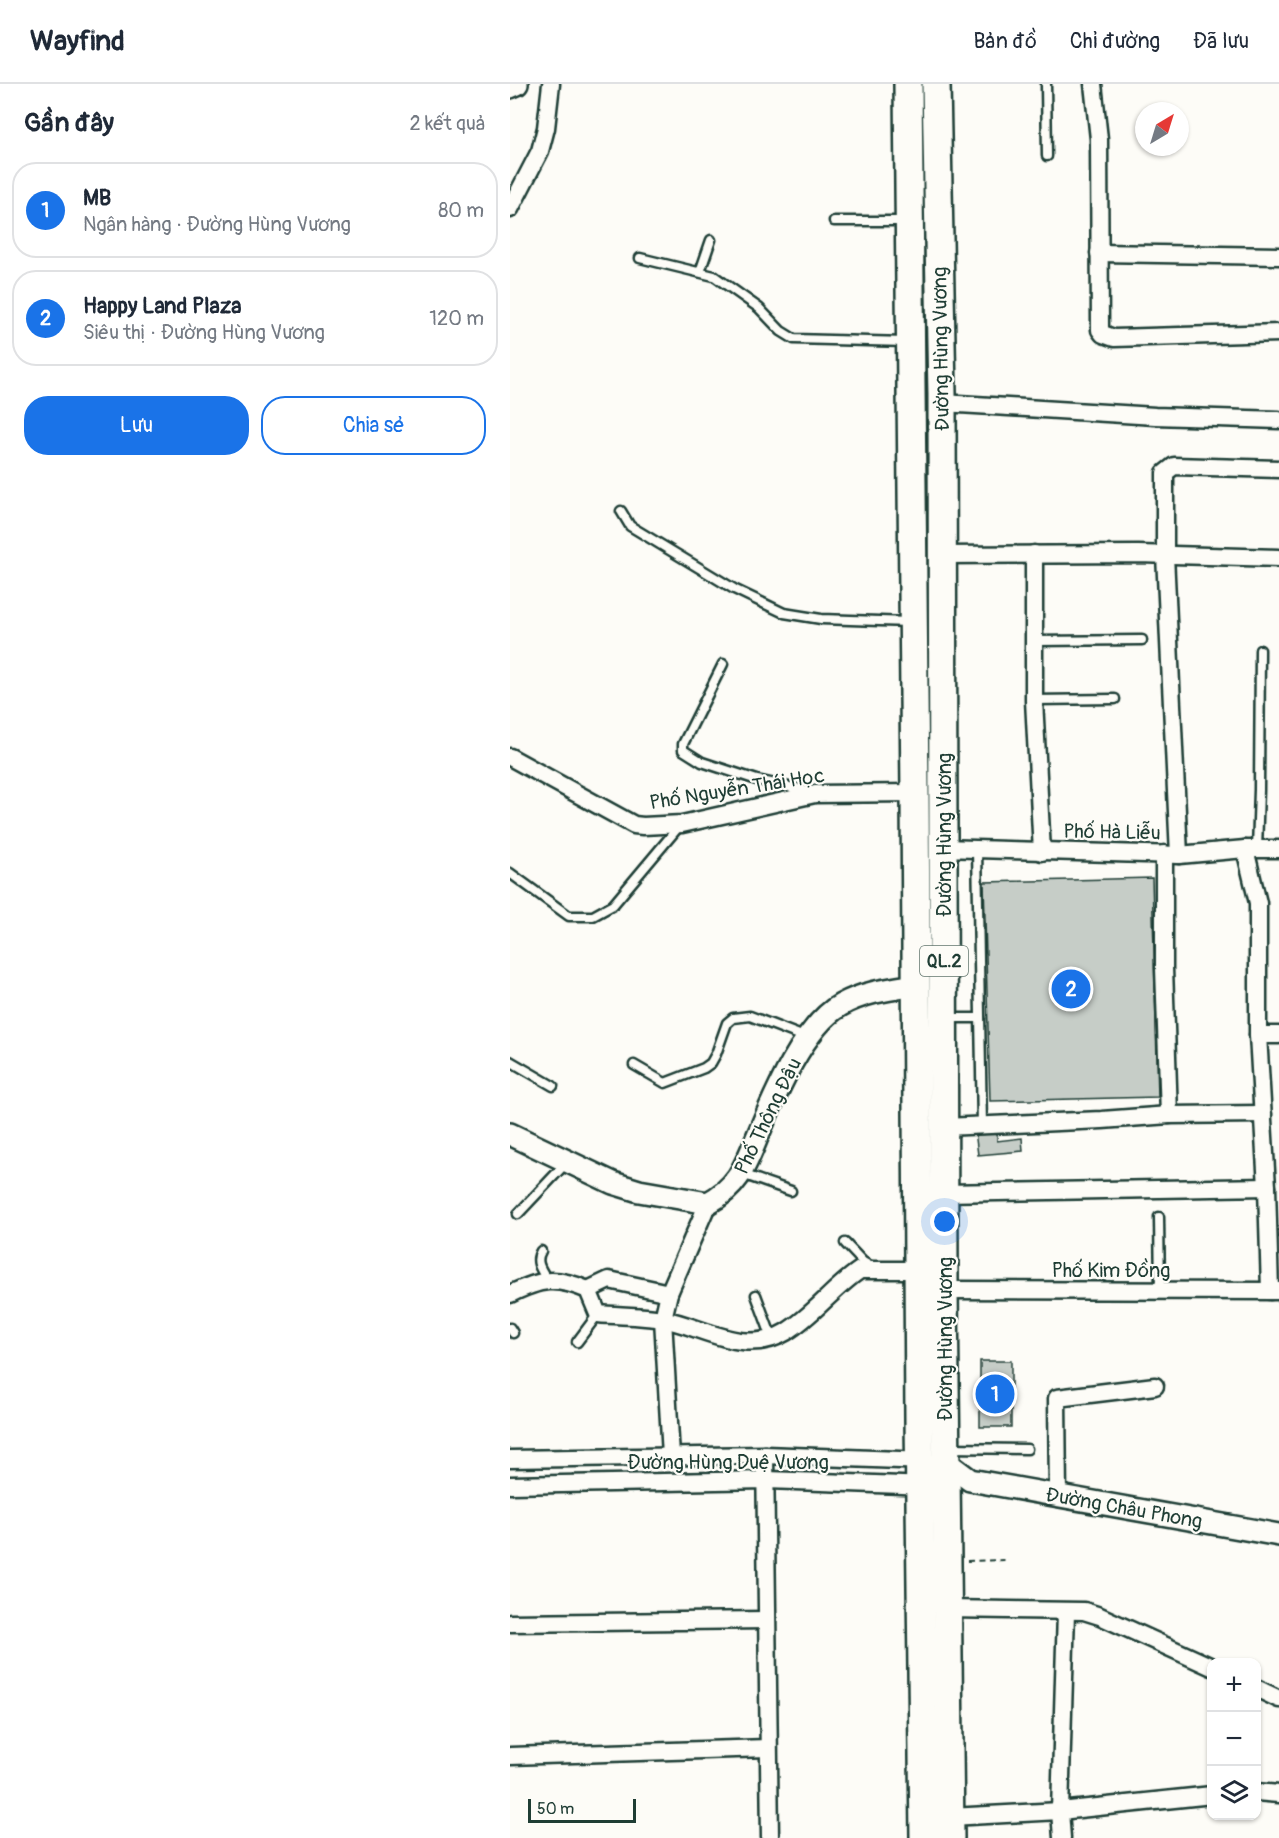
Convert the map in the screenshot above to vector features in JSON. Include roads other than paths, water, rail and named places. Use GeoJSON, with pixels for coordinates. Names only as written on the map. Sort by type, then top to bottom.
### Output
{"type":"FeatureCollection","features":[{"type":"Feature","properties":{"kind":"main road","name":"Đường Hùng Vương"},"geometry":{"type":"LineString","coordinates":[[908,84],[915,793],[919,1834]]}},
{"type":"Feature","properties":{"kind":"main road","name":"Đường Hùng Vương"},"geometry":{"type":"LineString","coordinates":[[936,84],[942,403],[944,1290],[952,1469],[946,1561],[950,1828]]}},
{"type":"Feature","properties":{"kind":"main road"},"geometry":{"type":"LineString","coordinates":[[914,698],[943,698]]}},
{"type":"Feature","properties":{"kind":"street"},"geometry":{"type":"LineString","coordinates":[[510,87],[517,84]]}},
{"type":"Feature","properties":{"kind":"street"},"geometry":{"type":"LineString","coordinates":[[510,209],[540,151],[546,128],[551,84]]}},
{"type":"Feature","properties":{"kind":"street"},"geometry":{"type":"LineString","coordinates":[[1094,84],[1099,139],[1100,330],[1103,334],[1114,338],[1279,333]]}},
{"type":"Feature","properties":{"kind":"street"},"geometry":{"type":"LineString","coordinates":[[1099,253],[1279,256]]}},
{"type":"Feature","properties":{"kind":"street"},"geometry":{"type":"LineString","coordinates":[[942,403],[1155,416],[1279,420]]}},
{"type":"Feature","properties":{"kind":"street"},"geometry":{"type":"LineString","coordinates":[[1169,1115],[1164,968],[1171,854],[1164,488],[1167,470],[1174,466],[1279,469]]}},
{"type":"Feature","properties":{"kind":"street"},"geometry":{"type":"LineString","coordinates":[[1034,554],[1034,700],[1042,852]]}},
{"type":"Feature","properties":{"kind":"street"},"geometry":{"type":"LineString","coordinates":[[942,555],[1165,555],[1279,558]]}},
{"type":"Feature","properties":{"kind":"street","name":"Phố Nguyễn Thái Học"},"geometry":{"type":"LineString","coordinates":[[510,758],[634,825],[643,826],[682,824],[815,794],[915,793]]}},
{"type":"Feature","properties":{"kind":"street","name":"Phố Hà Liễu"},"geometry":{"type":"LineString","coordinates":[[944,848],[1171,854],[1279,849]]}},
{"type":"Feature","properties":{"kind":"street"},"geometry":{"type":"LineString","coordinates":[[1251,849],[1258,903],[1258,1035],[1263,1114],[1273,1187],[1275,1291]]}},
{"type":"Feature","properties":{"kind":"street","name":"Phố Thông Đậu"},"geometry":{"type":"LineString","coordinates":[[708,1203],[728,1191],[742,1174],[777,1094],[807,1038],[821,1020],[842,1004],[864,995],[916,985]]}},
{"type":"Feature","properties":{"kind":"street"},"geometry":{"type":"LineString","coordinates":[[1258,1035],[1279,1035]]}},
{"type":"Feature","properties":{"kind":"street"},"geometry":{"type":"LineString","coordinates":[[944,1127],[1169,1115],[1263,1114]]}},
{"type":"Feature","properties":{"kind":"street"},"geometry":{"type":"LineString","coordinates":[[510,1134],[600,1178],[626,1187],[708,1203],[669,1293],[663,1319],[671,1456]]}},
{"type":"Feature","properties":{"kind":"street"},"geometry":{"type":"LineString","coordinates":[[944,1193],[1273,1187]]}},
{"type":"Feature","properties":{"kind":"street"},"geometry":{"type":"LineString","coordinates":[[510,1294],[536,1282],[571,1282],[588,1290],[598,1314],[663,1319],[726,1340],[760,1340],[784,1333],[803,1321],[860,1270],[917,1270]]}},
{"type":"Feature","properties":{"kind":"street"},"geometry":{"type":"LineString","coordinates":[[588,1290],[609,1280],[669,1293]]}},
{"type":"Feature","properties":{"kind":"street","name":"Phố Kim Đồng"},"geometry":{"type":"LineString","coordinates":[[944,1290],[1275,1291]]}},
{"type":"Feature","properties":{"kind":"street"},"geometry":{"type":"LineString","coordinates":[[1058,1497],[1057,1398],[1155,1386]]}},
{"type":"Feature","properties":{"kind":"street"},"geometry":{"type":"LineString","coordinates":[[765,1455],[770,1838]]}},
{"type":"Feature","properties":{"kind":"street","name":"Đường Hùng Duệ Vương"},"geometry":{"type":"LineString","coordinates":[[510,1458],[765,1455],[919,1473],[952,1469]]}},
{"type":"Feature","properties":{"kind":"street","name":"Đường Hùng Duệ Vương"},"geometry":{"type":"LineString","coordinates":[[510,1485],[766,1480],[919,1473],[952,1469]]}},
{"type":"Feature","properties":{"kind":"street","name":"Đường Châu Phong"},"geometry":{"type":"LineString","coordinates":[[952,1469],[1058,1497],[1279,1535]]}},
{"type":"Feature","properties":{"kind":"street"},"geometry":{"type":"LineString","coordinates":[[947,1609],[1084,1611],[1100,1616],[1207,1665]]}},
{"type":"Feature","properties":{"kind":"street"},"geometry":{"type":"LineString","coordinates":[[1062,1838],[1060,1811],[1066,1612]]}},
{"type":"Feature","properties":{"kind":"street"},"geometry":{"type":"LineString","coordinates":[[510,1623],[766,1620]]}},
{"type":"Feature","properties":{"kind":"street"},"geometry":{"type":"LineString","coordinates":[[1261,1690],[1279,1699]]}},
{"type":"Feature","properties":{"kind":"street"},"geometry":{"type":"LineString","coordinates":[[510,1756],[768,1748]]}},
{"type":"Feature","properties":{"kind":"street"},"geometry":{"type":"LineString","coordinates":[[1261,1792],[1279,1794]]}},
{"type":"Feature","properties":{"kind":"street"},"geometry":{"type":"LineString","coordinates":[[950,1828],[1060,1811],[1207,1796]]}},
{"type":"Feature","properties":{"kind":"lane"},"geometry":{"type":"LineString","coordinates":[[1046,84],[1047,156]]}},
{"type":"Feature","properties":{"kind":"lane"},"geometry":{"type":"LineString","coordinates":[[834,221],[908,221]]}},
{"type":"Feature","properties":{"kind":"lane"},"geometry":{"type":"LineString","coordinates":[[700,272],[711,240]]}},
{"type":"Feature","properties":{"kind":"lane"},"geometry":{"type":"LineString","coordinates":[[640,258],[714,276],[759,309],[781,331],[794,339],[910,342]]}},
{"type":"Feature","properties":{"kind":"lane"},"geometry":{"type":"LineString","coordinates":[[621,511],[630,526],[734,589],[784,613],[821,619],[912,622]]}},
{"type":"Feature","properties":{"kind":"lane"},"geometry":{"type":"LineString","coordinates":[[1035,641],[1142,640]]}},
{"type":"Feature","properties":{"kind":"lane"},"geometry":{"type":"LineString","coordinates":[[1251,849],[1259,790],[1260,650]]}},
{"type":"Feature","properties":{"kind":"lane"},"geometry":{"type":"LineString","coordinates":[[723,664],[683,744],[683,750],[702,762],[757,780],[809,790],[815,794]]}},
{"type":"Feature","properties":{"kind":"lane"},"geometry":{"type":"LineString","coordinates":[[1034,700],[1115,699]]}},
{"type":"Feature","properties":{"kind":"lane"},"geometry":{"type":"LineString","coordinates":[[510,873],[569,916],[593,916],[613,905],[682,824]]}},
{"type":"Feature","properties":{"kind":"lane"},"geometry":{"type":"LineString","coordinates":[[977,849],[982,1126]]}},
{"type":"Feature","properties":{"kind":"lane"},"geometry":{"type":"LineString","coordinates":[[634,1065],[665,1083],[704,1068],[711,1063],[727,1023],[734,1018],[750,1016],[807,1038]]}},
{"type":"Feature","properties":{"kind":"lane"},"geometry":{"type":"LineString","coordinates":[[944,1018],[980,1018]]}},
{"type":"Feature","properties":{"kind":"lane"},"geometry":{"type":"LineString","coordinates":[[510,1061],[553,1086]]}},
{"type":"Feature","properties":{"kind":"lane"},"geometry":{"type":"LineString","coordinates":[[518,1214],[543,1190],[567,1161]]}},
{"type":"Feature","properties":{"kind":"lane"},"geometry":{"type":"LineString","coordinates":[[742,1174],[791,1191]]}},
{"type":"Feature","properties":{"kind":"lane"},"geometry":{"type":"LineString","coordinates":[[1159,1217],[1160,1291]]}},
{"type":"Feature","properties":{"kind":"lane"},"geometry":{"type":"LineString","coordinates":[[845,1243],[862,1262],[879,1270]]}},
{"type":"Feature","properties":{"kind":"lane"},"geometry":{"type":"LineString","coordinates":[[541,1251],[538,1264],[548,1281]]}},
{"type":"Feature","properties":{"kind":"lane"},"geometry":{"type":"LineString","coordinates":[[756,1295],[772,1338]]}},
{"type":"Feature","properties":{"kind":"lane"},"geometry":{"type":"LineString","coordinates":[[577,1342],[598,1314]]}},
{"type":"Feature","properties":{"kind":"lane"},"geometry":{"type":"LineString","coordinates":[[952,1469],[1027,1449]]}},
{"type":"Feature","properties":{"kind":"place","name":"Happy Land Plaza"},"geometry":{"type":"Point","coordinates":[1071,989]}},
{"type":"Feature","properties":{"kind":"place","name":"MB"},"geometry":{"type":"Point","coordinates":[995,1394]}}]}
